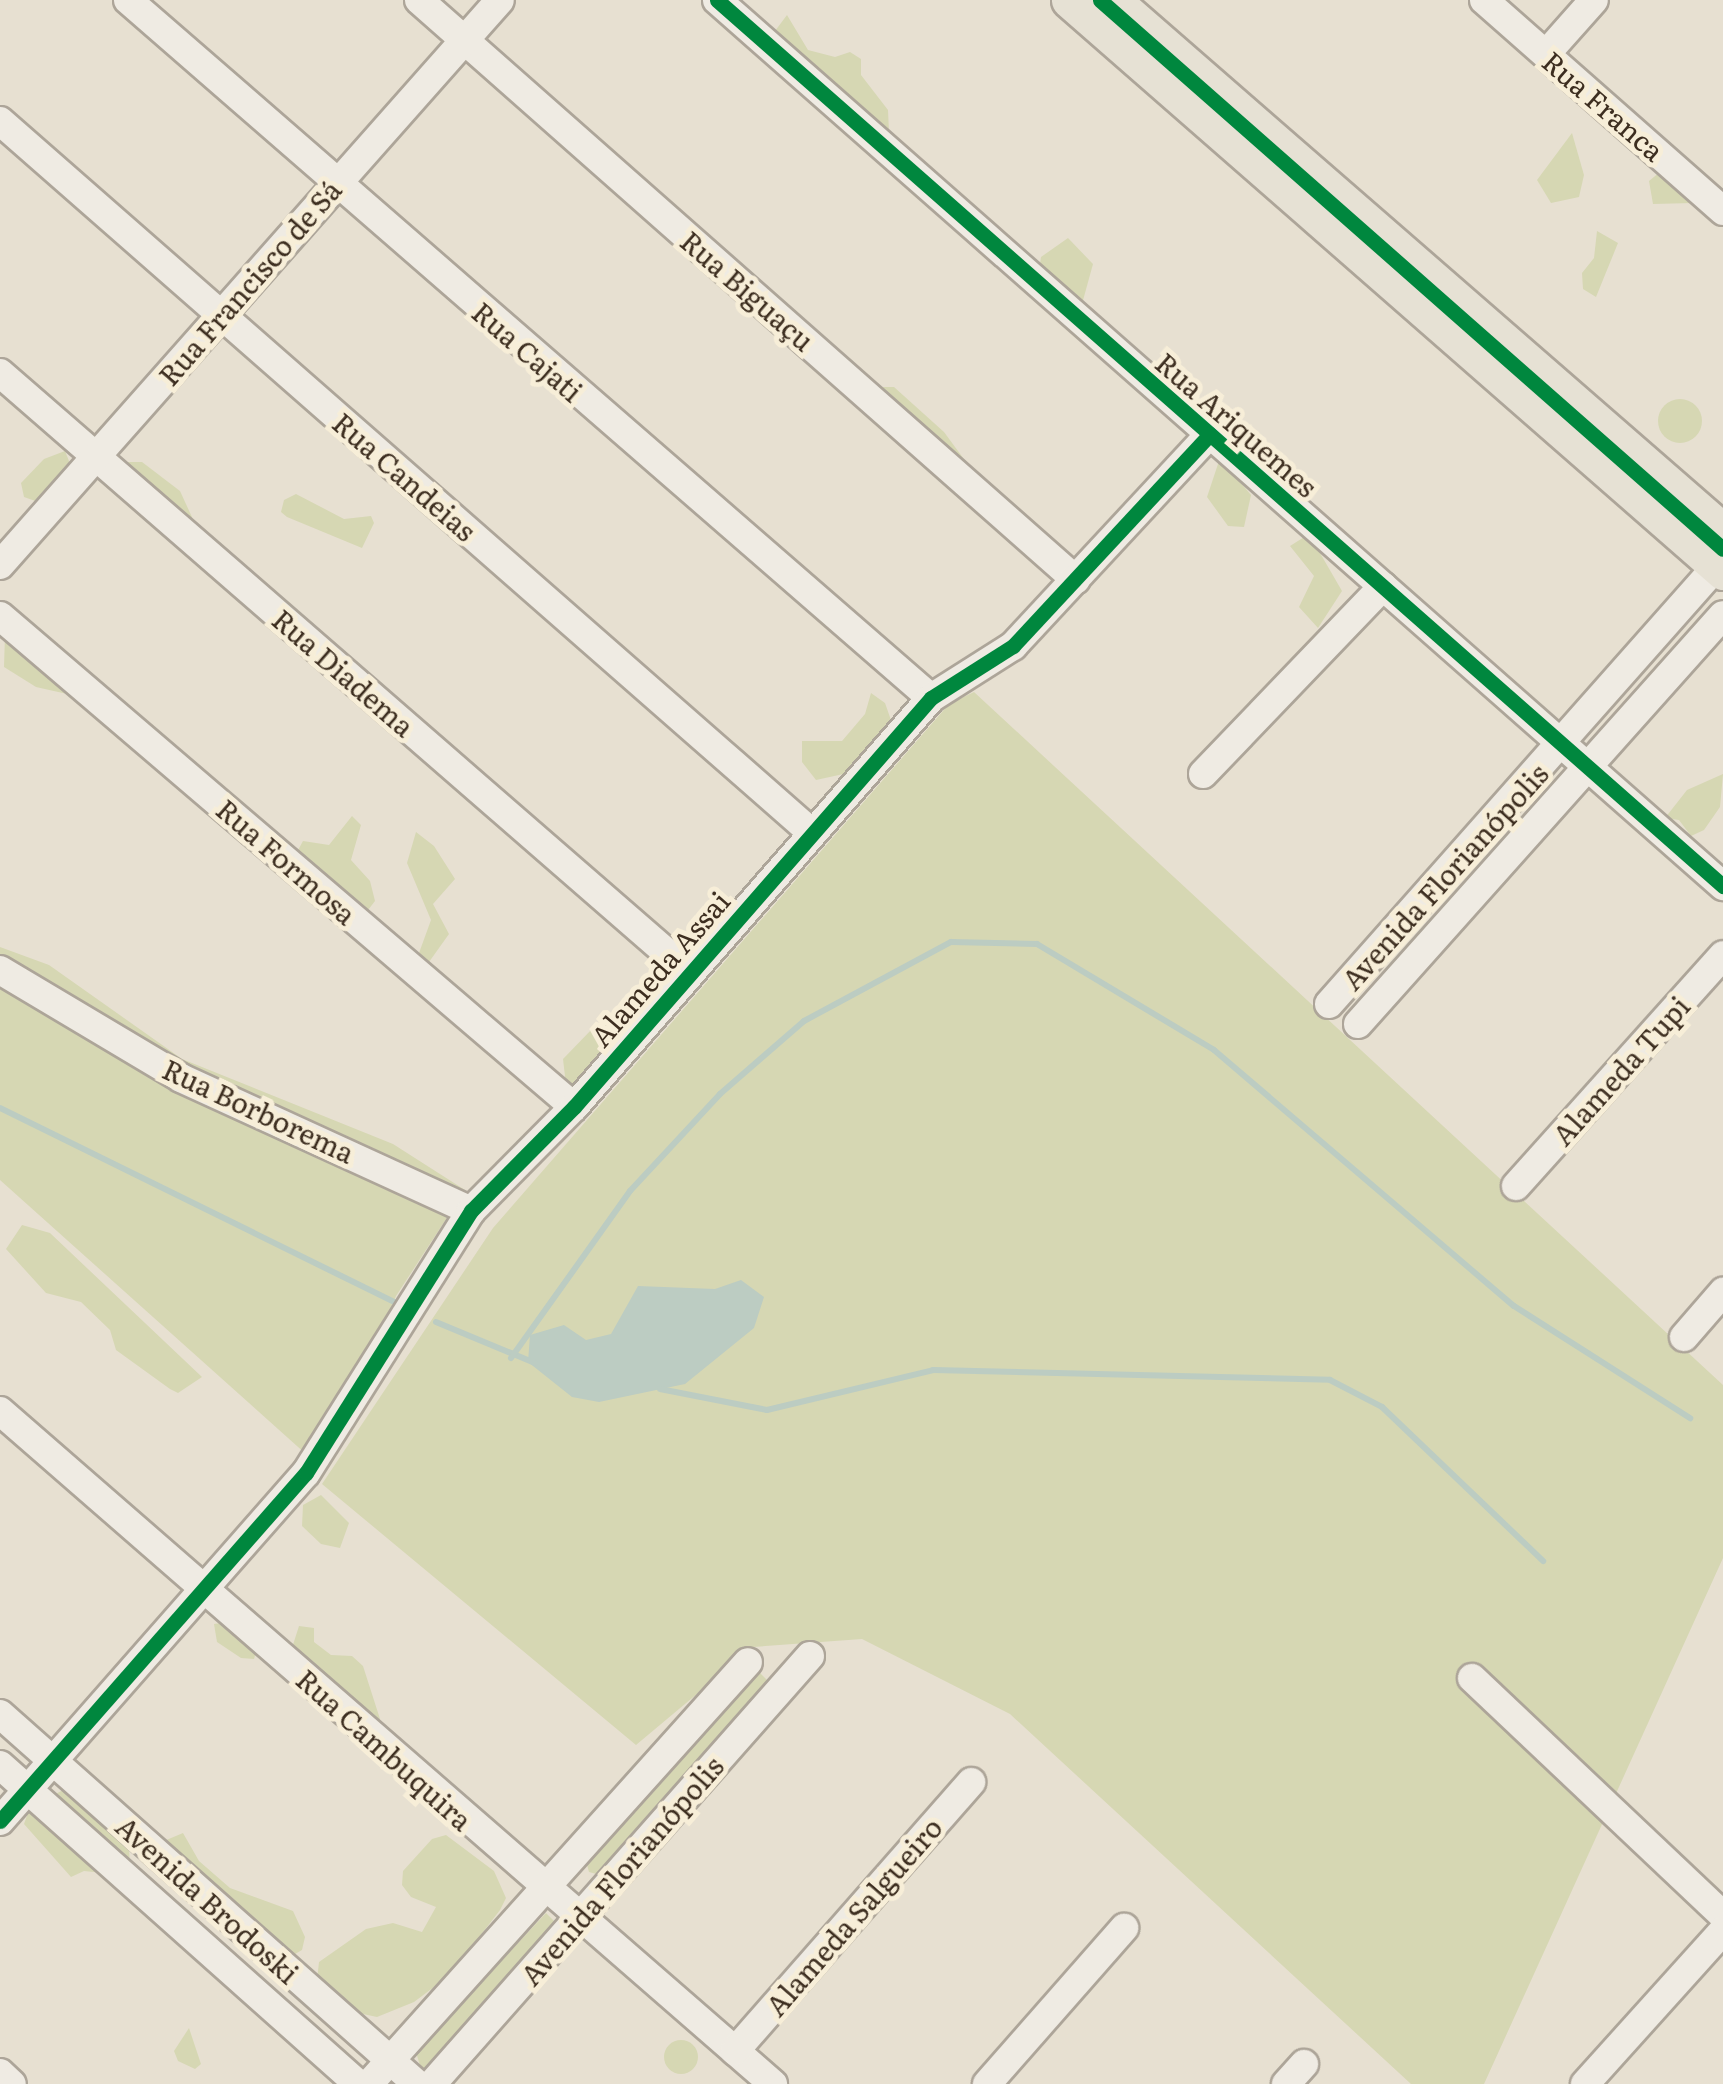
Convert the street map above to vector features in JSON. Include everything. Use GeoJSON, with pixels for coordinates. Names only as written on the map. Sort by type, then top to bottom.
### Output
{"type":"FeatureCollection","features":[{"type":"Feature","properties":{"kind":"main road"},"geometry":{"type":"LineString","coordinates":[[1069,0],[1133,37],[1723,531]]}},
{"type":"Feature","properties":{"kind":"main road"},"geometry":{"type":"LineString","coordinates":[[1113,0],[1133,37],[1721,566]]}},
{"type":"Feature","properties":{"kind":"street","name":"Rua Cajati"},"geometry":{"type":"LineString","coordinates":[[128,0],[334,184],[931,698]]}},
{"type":"Feature","properties":{"kind":"street","name":"Rua Biguaçu"},"geometry":{"type":"LineString","coordinates":[[419,0],[1076,580]]}},
{"type":"Feature","properties":{"kind":"street","name":"Rua Francisco de Sá"},"geometry":{"type":"LineString","coordinates":[[0,565],[500,0]]}},
{"type":"Feature","properties":{"kind":"street","name":"Rua Ariquemes"},"geometry":{"type":"LineString","coordinates":[[717,0],[1723,886]]}},
{"type":"Feature","properties":{"kind":"street","name":"Rua Franca"},"geometry":{"type":"LineString","coordinates":[[1484,0],[1720,203]]}},
{"type":"Feature","properties":{"kind":"street"},"geometry":{"type":"LineString","coordinates":[[1546,54],[1594,0]]}},
{"type":"Feature","properties":{"kind":"street","name":"Rua Candeias"},"geometry":{"type":"LineString","coordinates":[[0,120],[810,831]]}},
{"type":"Feature","properties":{"kind":"street","name":"Rua Diadema"},"geometry":{"type":"LineString","coordinates":[[0,373],[688,971]]}},
{"type":"Feature","properties":{"kind":"street","name":"Alameda Assai"},"geometry":{"type":"LineString","coordinates":[[0,1820],[306,1474],[471,1211],[574,1106],[810,831],[931,698],[1014,646],[1210,434]]}},
{"type":"Feature","properties":{"kind":"street","name":"Avenida Florianópolis"},"geometry":{"type":"LineString","coordinates":[[1330,1004],[1721,566]]}},
{"type":"Feature","properties":{"kind":"street"},"geometry":{"type":"LineString","coordinates":[[1203,774],[1383,586]]}},
{"type":"Feature","properties":{"kind":"street","name":"Avenida Florianópolis"},"geometry":{"type":"LineString","coordinates":[[1358,1024],[1723,614]]}},
{"type":"Feature","properties":{"kind":"street","name":"Rua Formosa"},"geometry":{"type":"LineString","coordinates":[[0,616],[574,1106]]}},
{"type":"Feature","properties":{"kind":"street","name":"Alameda Tupi"},"geometry":{"type":"LineString","coordinates":[[1516,1186],[1723,955]]}},
{"type":"Feature","properties":{"kind":"street","name":"Rua Borborema"},"geometry":{"type":"LineString","coordinates":[[0,970],[181,1078],[471,1211]]}},
{"type":"Feature","properties":{"kind":"street"},"geometry":{"type":"LineString","coordinates":[[1684,1337],[1723,1292]]}},
{"type":"Feature","properties":{"kind":"street","name":"Rua Cambuquira"},"geometry":{"type":"LineString","coordinates":[[0,1411],[206,1588],[577,1919],[773,2084]]}},
{"type":"Feature","properties":{"kind":"street","name":"Avenida Florianópolis"},"geometry":{"type":"LineString","coordinates":[[432,2084],[810,1656]]}},
{"type":"Feature","properties":{"kind":"street","name":"Avenida Florianópolis"},"geometry":{"type":"LineString","coordinates":[[369,2084],[748,1662]]}},
{"type":"Feature","properties":{"kind":"street"},"geometry":{"type":"LineString","coordinates":[[1472,1678],[1723,1915]]}},
{"type":"Feature","properties":{"kind":"street","name":"Avenida Brodoski"},"geometry":{"type":"LineString","coordinates":[[0,1714],[417,2084]]}},
{"type":"Feature","properties":{"kind":"street","name":"Avenida Brodoski"},"geometry":{"type":"LineString","coordinates":[[0,1765],[358,2084]]}},
{"type":"Feature","properties":{"kind":"street","name":"Alameda Salgueiro"},"geometry":{"type":"LineString","coordinates":[[736,2051],[972,1782]]}},
{"type":"Feature","properties":{"kind":"street"},"geometry":{"type":"LineString","coordinates":[[987,2084],[1124,1928]]}},
{"type":"Feature","properties":{"kind":"street"},"geometry":{"type":"LineString","coordinates":[[1585,2084],[1723,1930]]}},
{"type":"Feature","properties":{"kind":"street"},"geometry":{"type":"LineString","coordinates":[[0,2073],[12,2084]]}},
{"type":"Feature","properties":{"kind":"green space"},"geometry":{"type":"Polygon","coordinates":[[[787,15],[808,50],[835,57],[850,52],[861,59],[861,75],[888,110],[889,132],[881,132],[850,97],[772,35],[787,15]]]}},
{"type":"Feature","properties":{"kind":"green space"},"geometry":{"type":"Polygon","coordinates":[[[1572,133],[1584,175],[1579,197],[1551,203],[1537,180],[1572,133]]]}},
{"type":"Feature","properties":{"kind":"green space"},"geometry":{"type":"Polygon","coordinates":[[[1660,172],[1693,203],[1653,204],[1649,181],[1660,172]]]}},
{"type":"Feature","properties":{"kind":"green space"},"geometry":{"type":"Polygon","coordinates":[[[1597,231],[1618,243],[1596,297],[1583,289],[1582,273],[1594,258],[1597,231]]]}},
{"type":"Feature","properties":{"kind":"green space"},"geometry":{"type":"Polygon","coordinates":[[[1068,238],[1093,264],[1082,304],[1039,271],[1041,257],[1068,238]]]}},
{"type":"Feature","properties":{"kind":"green space"},"geometry":{"type":"Polygon","coordinates":[[[874,387],[894,387],[944,432],[969,466],[874,387]]]}},
{"type":"Feature","properties":{"kind":"green space"},"geometry":{"type":"Polygon","coordinates":[[[1680,399],[1695,406],[1702,421],[1695,436],[1680,443],[1665,436],[1658,421],[1665,406],[1680,399]]]}},
{"type":"Feature","properties":{"kind":"green space"},"geometry":{"type":"Polygon","coordinates":[[[65,451],[73,471],[44,504],[24,497],[21,483],[44,459],[65,451]]]}},
{"type":"Feature","properties":{"kind":"green space"},"geometry":{"type":"Polygon","coordinates":[[[1220,458],[1251,495],[1244,527],[1228,526],[1207,497],[1220,458]]]}},
{"type":"Feature","properties":{"kind":"green space"},"geometry":{"type":"Polygon","coordinates":[[[120,462],[142,462],[180,491],[197,528],[120,462]]]}},
{"type":"Feature","properties":{"kind":"green space"},"geometry":{"type":"Polygon","coordinates":[[[296,494],[344,519],[371,516],[374,523],[362,548],[287,517],[281,512],[284,500],[296,494]]]}},
{"type":"Feature","properties":{"kind":"green space"},"geometry":{"type":"Polygon","coordinates":[[[1309,534],[1342,591],[1318,628],[1299,607],[1314,576],[1290,546],[1309,534]]]}},
{"type":"Feature","properties":{"kind":"green space"},"geometry":{"type":"Polygon","coordinates":[[[5,634],[76,696],[36,687],[4,667],[5,634]]]}},
{"type":"Feature","properties":{"kind":"green space"},"geometry":{"type":"Polygon","coordinates":[[[974,692],[1723,1385],[1723,1558],[1484,2084],[1411,2084],[1010,1714],[862,1639],[753,1647],[636,1745],[322,1484],[493,1228],[949,704],[974,692]]]}},
{"type":"Feature","properties":{"kind":"green space"},"geometry":{"type":"Polygon","coordinates":[[[871,693],[885,703],[892,723],[848,773],[816,780],[802,762],[802,741],[842,741],[865,714],[871,693]]]}},
{"type":"Feature","properties":{"kind":"green space"},"geometry":{"type":"Polygon","coordinates":[[[1723,774],[1720,807],[1704,830],[1691,836],[1679,820],[1665,818],[1687,790],[1723,774]]]}},
{"type":"Feature","properties":{"kind":"green space"},"geometry":{"type":"Polygon","coordinates":[[[352,816],[361,825],[351,860],[370,881],[375,901],[365,914],[297,852],[303,841],[329,845],[352,816]]]}},
{"type":"Feature","properties":{"kind":"green space"},"geometry":{"type":"Polygon","coordinates":[[[416,832],[434,846],[455,879],[433,904],[449,934],[429,962],[419,953],[431,920],[407,863],[416,832]]]}},
{"type":"Feature","properties":{"kind":"green space"},"geometry":{"type":"Polygon","coordinates":[[[0,947],[49,965],[182,1059],[393,1144],[465,1190],[396,1296],[369,1362],[307,1455],[0,1180],[0,947]]]}},
{"type":"Feature","properties":{"kind":"green space"},"geometry":{"type":"Polygon","coordinates":[[[612,1022],[612,1048],[577,1084],[566,1085],[563,1059],[593,1028],[612,1022]]]}},
{"type":"Feature","properties":{"kind":"green space"},"geometry":{"type":"Polygon","coordinates":[[[22,1225],[50,1233],[202,1377],[178,1393],[170,1389],[116,1350],[110,1330],[81,1302],[46,1293],[6,1249],[22,1225]]]}},
{"type":"Feature","properties":{"kind":"green space"},"geometry":{"type":"Polygon","coordinates":[[[321,1495],[349,1523],[340,1548],[321,1544],[302,1526],[303,1505],[321,1495]]]}},
{"type":"Feature","properties":{"kind":"green space"},"geometry":{"type":"Polygon","coordinates":[[[228,1622],[256,1652],[254,1659],[241,1658],[217,1642],[214,1624],[228,1622]]]}},
{"type":"Feature","properties":{"kind":"green space"},"geometry":{"type":"Polygon","coordinates":[[[299,1626],[314,1628],[314,1642],[331,1655],[352,1656],[363,1666],[380,1719],[374,1722],[291,1651],[299,1626]]]}},
{"type":"Feature","properties":{"kind":"green space"},"geometry":{"type":"Polygon","coordinates":[[[758,1671],[771,1684],[604,1876],[589,1872],[585,1858],[758,1671]]]}},
{"type":"Feature","properties":{"kind":"green space"},"geometry":{"type":"Polygon","coordinates":[[[63,1790],[129,1845],[130,1870],[52,1796],[63,1790]]]}},
{"type":"Feature","properties":{"kind":"green space"},"geometry":{"type":"Polygon","coordinates":[[[30,1807],[103,1873],[84,1871],[71,1877],[24,1824],[30,1807]]]}},
{"type":"Feature","properties":{"kind":"green space"},"geometry":{"type":"Polygon","coordinates":[[[183,1833],[199,1861],[230,1888],[293,1911],[305,1937],[302,1950],[288,1958],[168,1854],[164,1841],[183,1833]]]}},
{"type":"Feature","properties":{"kind":"green space"},"geometry":{"type":"Polygon","coordinates":[[[446,1835],[494,1871],[506,1898],[500,1910],[450,1975],[414,2002],[377,2017],[349,2011],[317,1980],[319,1962],[366,1929],[393,1923],[422,1932],[436,1907],[411,1897],[402,1885],[403,1871],[432,1839],[446,1835]]]}},
{"type":"Feature","properties":{"kind":"green space"},"geometry":{"type":"Polygon","coordinates":[[[546,1913],[559,1926],[427,2072],[420,2066],[416,2052],[546,1913]]]}},
{"type":"Feature","properties":{"kind":"green space"},"geometry":{"type":"Polygon","coordinates":[[[189,2028],[201,2064],[195,2069],[178,2061],[174,2051],[189,2028]]]}},
{"type":"Feature","properties":{"kind":"green space"},"geometry":{"type":"Polygon","coordinates":[[[681,2040],[693,2045],[698,2057],[693,2069],[681,2074],[669,2069],[664,2057],[669,2045],[681,2040]]]}},
{"type":"Feature","properties":{"kind":"shaded area"},"geometry":{"type":"Polygon","coordinates":[[[741,1280],[764,1297],[754,1328],[685,1384],[599,1402],[572,1397],[528,1362],[530,1335],[564,1325],[586,1340],[611,1334],[638,1286],[715,1289],[741,1280]]]}},
{"type":"Feature","properties":{"kind":"waterway"},"geometry":{"type":"LineString","coordinates":[[511,1358],[630,1191],[720,1094],[804,1021],[951,942],[1037,944],[1214,1050],[1514,1306],[1690,1418]]}},
{"type":"Feature","properties":{"kind":"waterway"},"geometry":{"type":"LineString","coordinates":[[0,1108],[400,1305]]}},
{"type":"Feature","properties":{"kind":"waterway"},"geometry":{"type":"LineString","coordinates":[[436,1322],[535,1363]]}},
{"type":"Feature","properties":{"kind":"waterway"},"geometry":{"type":"LineString","coordinates":[[660,1389],[767,1410],[933,1370],[1330,1380],[1382,1407],[1543,1561]]}},
{"type":"Feature","properties":{"kind":"cycle path"},"geometry":{"type":"LineString","coordinates":[[717,0],[1723,886]]}},
{"type":"Feature","properties":{"kind":"cycle path"},"geometry":{"type":"LineString","coordinates":[[1100,0],[1723,549]]}},
{"type":"Feature","properties":{"kind":"cycle path"},"geometry":{"type":"LineString","coordinates":[[0,1821],[306,1473],[471,1211],[574,1107],[931,698],[1013,646],[1210,434]]}}]}
